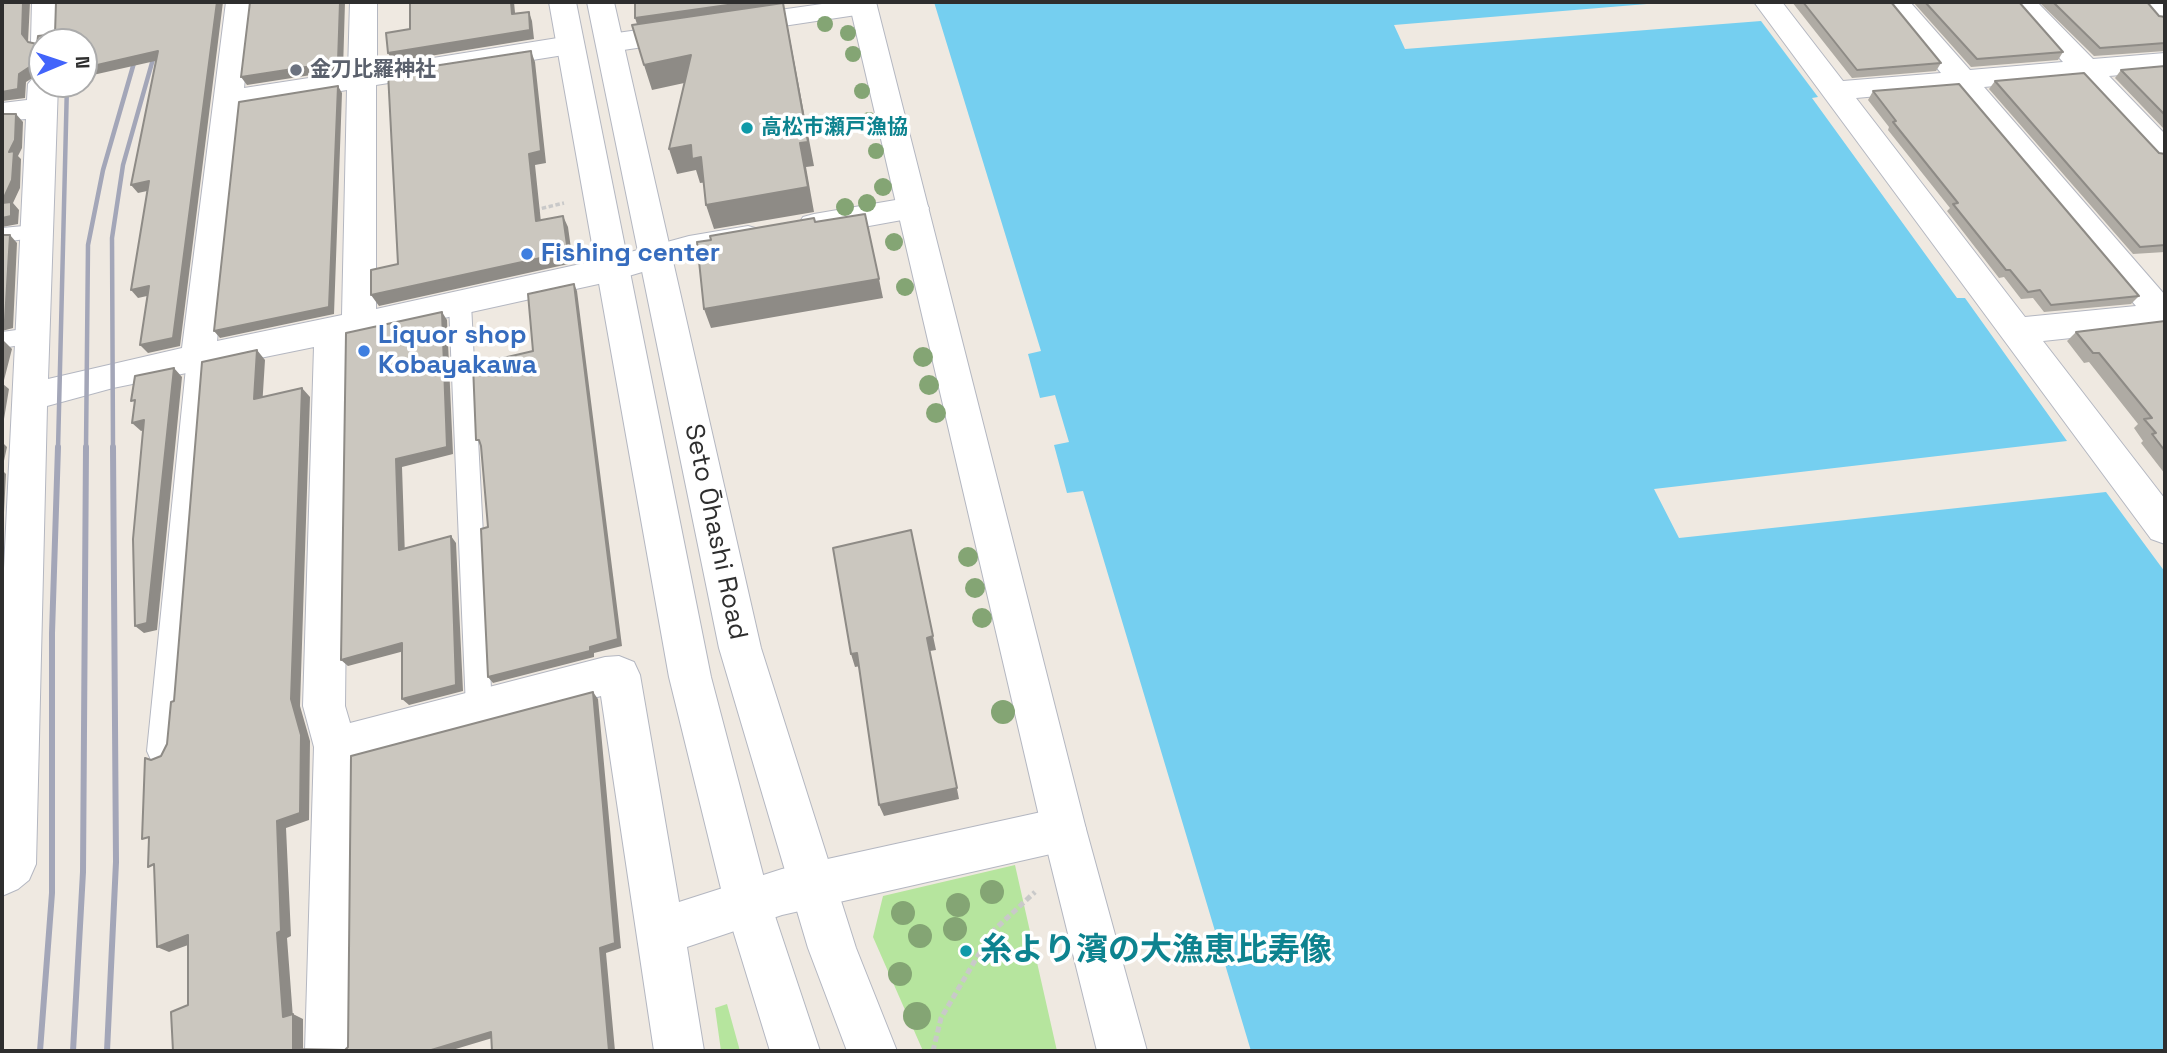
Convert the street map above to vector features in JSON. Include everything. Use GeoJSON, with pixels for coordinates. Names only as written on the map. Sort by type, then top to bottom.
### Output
{"type":"FeatureCollection","features":[{"type":"Feature","properties":{"kind":"street"},"geometry":{"type":"LineString","coordinates":[[45,28],[46,2]]}},
{"type":"Feature","properties":{"kind":"street"},"geometry":{"type":"LineString","coordinates":[[198,358],[239,2]]}},
{"type":"Feature","properties":{"kind":"street"},"geometry":{"type":"LineString","coordinates":[[330,1051],[336,747],[324,706],[363,2]]}},
{"type":"Feature","properties":{"kind":"street","name":"Seto Ōhashi Road"},"geometry":{"type":"LineString","coordinates":[[562,2],[690,677],[747,901],[795,1051]]}},
{"type":"Feature","properties":{"kind":"street","name":"Seto Ōhashi Road"},"geometry":{"type":"LineString","coordinates":[[600,2],[740,648],[832,948],[872,1051]]}},
{"type":"Feature","properties":{"kind":"street"},"geometry":{"type":"LineString","coordinates":[[1768,2],[2165,528]]}},
{"type":"Feature","properties":{"kind":"street"},"geometry":{"type":"LineString","coordinates":[[1896,2],[2165,316]]}},
{"type":"Feature","properties":{"kind":"street"},"geometry":{"type":"LineString","coordinates":[[2022,2],[2165,152]]}},
{"type":"Feature","properties":{"kind":"street"},"geometry":{"type":"LineString","coordinates":[[2150,2],[2165,16]]}},
{"type":"Feature","properties":{"kind":"street"},"geometry":{"type":"LineString","coordinates":[[610,43],[724,14],[863,4],[1064,829],[1122,1051]]}},
{"type":"Feature","properties":{"kind":"street"},"geometry":{"type":"LineString","coordinates":[[228,100],[570,45]]}},
{"type":"Feature","properties":{"kind":"street"},"geometry":{"type":"LineString","coordinates":[[1835,91],[2165,62]]}},
{"type":"Feature","properties":{"kind":"street"},"geometry":{"type":"LineString","coordinates":[[2,113],[38,98]]}},
{"type":"Feature","properties":{"kind":"street"},"geometry":{"type":"LineString","coordinates":[[2,873],[13,864],[13,565],[30,397],[16,338],[18,234],[43,98]]}},
{"type":"Feature","properties":{"kind":"street"},"geometry":{"type":"LineString","coordinates":[[30,397],[113,375],[460,304],[612,269],[656,256],[913,208]]}},
{"type":"Feature","properties":{"kind":"street"},"geometry":{"type":"LineString","coordinates":[[2015,331],[2165,316]]}},
{"type":"Feature","properties":{"kind":"street"},"geometry":{"type":"LineString","coordinates":[[336,747],[479,708],[620,675],[679,1051]]}},
{"type":"Feature","properties":{"kind":"street"},"geometry":{"type":"LineString","coordinates":[[661,932],[747,901],[1064,829]]}},
{"type":"Feature","properties":{"kind":"lane"},"geometry":{"type":"LineString","coordinates":[[460,304],[479,708]]}},
{"type":"Feature","properties":{"kind":"lane"},"geometry":{"type":"LineString","coordinates":[[162,751],[198,358]]}},
{"type":"Feature","properties":{"kind":"path"},"geometry":{"type":"LineString","coordinates":[[529,211],[575,201]]}},
{"type":"Feature","properties":{"kind":"path"},"geometry":{"type":"LineString","coordinates":[[933,1051],[940,1018],[992,932],[1035,892]]}},
{"type":"Feature","properties":{"kind":"green space"},"geometry":{"type":"Polygon","coordinates":[[[1015,865],[1057,1051],[923,1051],[873,937],[883,896],[1015,865]]]}},
{"type":"Feature","properties":{"kind":"green space"},"geometry":{"type":"Polygon","coordinates":[[[727,1004],[740,1051],[721,1051],[715,1008],[727,1004]]]}},
{"type":"Feature","properties":{"kind":"water"},"geometry":{"type":"Polygon","coordinates":[[[934,2],[1671,2],[1394,25],[1405,49],[1761,21],[1818,97],[1812,98],[1957,298],[1965,298],[2067,441],[1654,489],[1679,538],[2106,492],[2165,572],[2165,1051],[1251,1051],[1083,491],[1067,493],[1054,445],[1069,442],[1055,395],[1040,398],[1028,354],[1041,351],[934,2]]]}},
{"type":"Feature","properties":{"kind":"building"},"geometry":{"type":"Polygon","coordinates":[[[2,2],[23,2],[22,34],[28,42],[28,68],[19,74],[18,89],[2,92],[2,2]]]}},
{"type":"Feature","properties":{"kind":"building"},"geometry":{"type":"Polygon","coordinates":[[[56,2],[217,2],[173,338],[140,345],[149,286],[131,290],[149,181],[131,185],[158,51],[98,65],[98,28],[55,28],[56,2]]]}},
{"type":"Feature","properties":{"kind":"building"},"geometry":{"type":"Polygon","coordinates":[[[250,2],[340,2],[338,62],[241,77],[250,2]]]}},
{"type":"Feature","properties":{"kind":"building"},"geometry":{"type":"Polygon","coordinates":[[[410,2],[511,2],[512,14],[529,12],[530,30],[388,53],[386,33],[410,29],[410,2]]]}},
{"type":"Feature","properties":{"kind":"building"},"geometry":{"type":"Polygon","coordinates":[[[635,2],[749,2],[635,18],[635,2]]]}},
{"type":"Feature","properties":{"kind":"building"},"geometry":{"type":"Polygon","coordinates":[[[1803,2],[1891,2],[1941,63],[1857,70],[1803,2]]]}},
{"type":"Feature","properties":{"kind":"building"},"geometry":{"type":"Polygon","coordinates":[[[1925,2],[2019,2],[2063,52],[1977,59],[1925,2]]]}},
{"type":"Feature","properties":{"kind":"building"},"geometry":{"type":"Polygon","coordinates":[[[2053,2],[2147,2],[2159,16],[2165,17],[2165,43],[2100,48],[2053,2]]]}},
{"type":"Feature","properties":{"kind":"building","name":"高松市瀬戸漁協"},"geometry":{"type":"Polygon","coordinates":[[[783,3],[808,142],[800,143],[808,187],[706,205],[701,157],[692,159],[691,145],[669,149],[691,55],[644,65],[632,25],[783,3]]]}},
{"type":"Feature","properties":{"kind":"building"},"geometry":{"type":"Polygon","coordinates":[[[531,51],[541,151],[529,154],[536,221],[563,216],[568,252],[371,295],[371,270],[398,264],[388,73],[531,51]]]}},
{"type":"Feature","properties":{"kind":"building"},"geometry":{"type":"Polygon","coordinates":[[[2165,66],[2165,115],[2121,70],[2165,66]]]}},
{"type":"Feature","properties":{"kind":"building"},"geometry":{"type":"Polygon","coordinates":[[[2084,73],[2159,153],[2165,154],[2165,245],[2140,247],[1995,81],[2084,73]]]}},
{"type":"Feature","properties":{"kind":"building"},"geometry":{"type":"Polygon","coordinates":[[[1959,84],[2139,296],[2051,305],[2040,290],[2028,292],[2010,270],[2006,270],[1953,204],[1958,203],[1893,122],[1896,121],[1873,91],[1959,84]]]}},
{"type":"Feature","properties":{"kind":"building"},"geometry":{"type":"Polygon","coordinates":[[[338,86],[329,307],[214,331],[239,102],[338,86]]]}},
{"type":"Feature","properties":{"kind":"building"},"geometry":{"type":"Polygon","coordinates":[[[2,114],[16,114],[15,140],[9,152],[14,151],[12,180],[2,202],[2,114]]]}},
{"type":"Feature","properties":{"kind":"building"},"geometry":{"type":"Polygon","coordinates":[[[11,202],[11,216],[2,218],[2,203],[11,202]]]}},
{"type":"Feature","properties":{"kind":"building"},"geometry":{"type":"Polygon","coordinates":[[[865,214],[879,279],[704,309],[697,242],[711,240],[710,236],[814,218],[815,222],[865,214]]]}},
{"type":"Feature","properties":{"kind":"building"},"geometry":{"type":"Polygon","coordinates":[[[2,235],[10,235],[5,320],[2,321],[2,235]]]}},
{"type":"Feature","properties":{"kind":"building"},"geometry":{"type":"Polygon","coordinates":[[[574,284],[618,639],[590,647],[590,651],[488,677],[481,529],[488,527],[481,446],[479,440],[476,440],[473,365],[533,351],[528,294],[574,284]]]}},
{"type":"Feature","properties":{"kind":"building"},"geometry":{"type":"Polygon","coordinates":[[[442,312],[447,447],[396,459],[399,550],[451,536],[456,685],[402,699],[402,643],[341,660],[346,333],[442,312]]]}},
{"type":"Feature","properties":{"kind":"building"},"geometry":{"type":"Polygon","coordinates":[[[2165,321],[2165,451],[2152,434],[2156,433],[2144,419],[2152,418],[2099,353],[2093,353],[2076,332],[2165,321]]]}},
{"type":"Feature","properties":{"kind":"building"},"geometry":{"type":"Polygon","coordinates":[[[257,350],[254,399],[302,388],[291,699],[301,735],[300,813],[277,821],[281,931],[277,933],[283,1017],[293,1014],[293,1049],[345,1050],[348,1047],[351,756],[593,692],[615,943],[600,948],[609,1051],[492,1051],[491,1032],[428,1051],[173,1051],[171,1012],[188,1005],[188,935],[157,947],[154,864],[148,867],[149,837],[142,839],[145,758],[151,760],[161,756],[167,744],[171,702],[174,701],[202,362],[257,350]]]}},
{"type":"Feature","properties":{"kind":"building"},"geometry":{"type":"Polygon","coordinates":[[[174,368],[147,623],[135,626],[133,539],[144,420],[132,423],[135,400],[131,401],[135,376],[174,368]]]}},
{"type":"Feature","properties":{"kind":"building"},"geometry":{"type":"Polygon","coordinates":[[[911,530],[933,636],[927,638],[957,788],[879,805],[857,653],[851,654],[833,548],[911,530]]]}},
{"type":"Feature","properties":{"kind":"railway"},"geometry":{"type":"LineString","coordinates":[[113,449],[112,238],[123,165],[157,45]]}},
{"type":"Feature","properties":{"kind":"railway"},"geometry":{"type":"LineString","coordinates":[[86,449],[88,245],[103,170],[138,49]]}},
{"type":"Feature","properties":{"kind":"railway"},"geometry":{"type":"LineString","coordinates":[[58,449],[67,98]]}},
{"type":"Feature","properties":{"kind":"railway"},"geometry":{"type":"LineString","coordinates":[[40,1051],[52,893],[52,633],[58,447]]}},
{"type":"Feature","properties":{"kind":"railway"},"geometry":{"type":"LineString","coordinates":[[73,1051],[83,872],[86,447]]}},
{"type":"Feature","properties":{"kind":"railway"},"geometry":{"type":"LineString","coordinates":[[107,1051],[116,862],[113,447]]}},
{"type":"Feature","properties":{"kind":"place","name":"金刀比羅神社"},"geometry":{"type":"Point","coordinates":[296,70]}},
{"type":"Feature","properties":{"kind":"place","name":"高松市瀬戸漁協"},"geometry":{"type":"Point","coordinates":[747,128]}},
{"type":"Feature","properties":{"kind":"place","name":"Fishing center"},"geometry":{"type":"Point","coordinates":[527,254]}},
{"type":"Feature","properties":{"kind":"place","name":"Liquor shop Kobayakawa"},"geometry":{"type":"Point","coordinates":[364,351]}},
{"type":"Feature","properties":{"kind":"place","name":"糸より濱の大漁恵比寿像"},"geometry":{"type":"Point","coordinates":[966,951]}}]}
